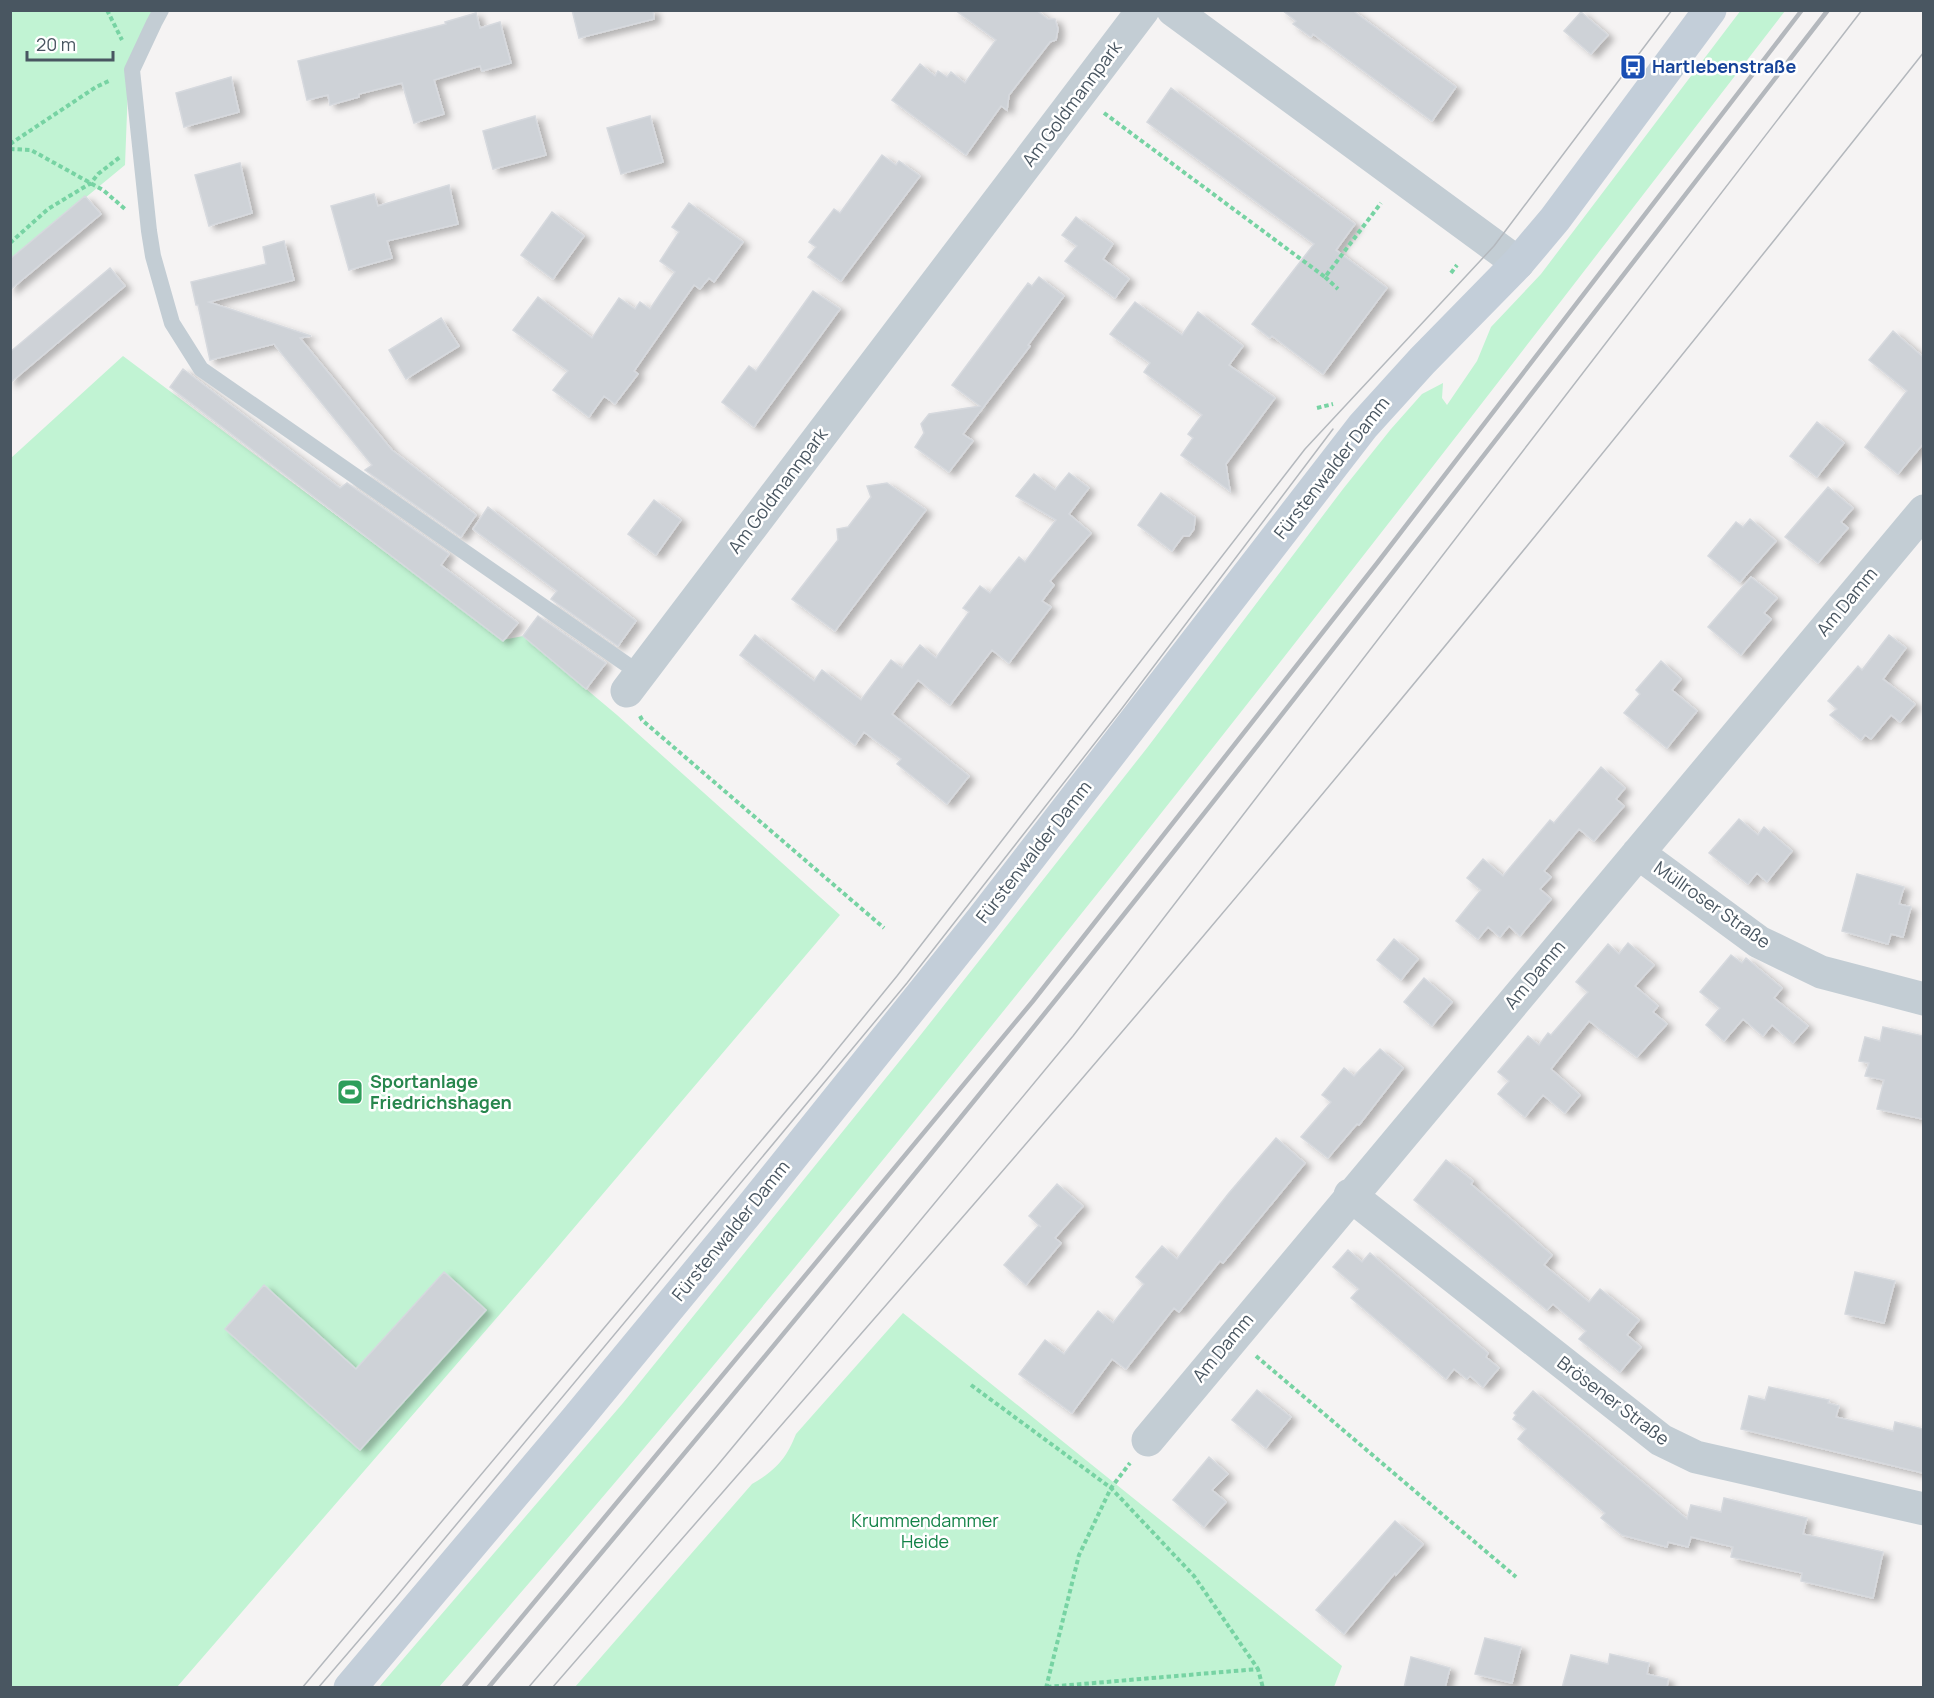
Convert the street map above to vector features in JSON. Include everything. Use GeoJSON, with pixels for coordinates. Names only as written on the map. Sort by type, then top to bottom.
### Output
{"type":"FeatureCollection","features":[{"type":"Feature","properties":{"kind":"main road","name":"Fürstenwalder Damm"},"geometry":{"type":"LineString","coordinates":[[350,1688],[576,1420],[771,1182],[990,909],[1363,426],[1422,361],[1518,264],[1555,219],[1710,10]]}},
{"type":"Feature","properties":{"kind":"street","name":"Am Goldmannpark"},"geometry":{"type":"LineString","coordinates":[[633,682],[1143,10]]}},
{"type":"Feature","properties":{"kind":"street"},"geometry":{"type":"LineString","coordinates":[[1173,10],[1518,264]]}},
{"type":"Feature","properties":{"kind":"street","name":"Am Damm"},"geometry":{"type":"LineString","coordinates":[[1148,1440],[1350,1195],[1923,511]]}},
{"type":"Feature","properties":{"kind":"street","name":"Müllroser Straße"},"geometry":{"type":"LineString","coordinates":[[1638,853],[1759,942],[1821,972],[1923,999]]}},
{"type":"Feature","properties":{"kind":"street","name":"Brösener Straße"},"geometry":{"type":"LineString","coordinates":[[1350,1195],[1660,1440],[1696,1457],[1923,1509]]}},
{"type":"Feature","properties":{"kind":"lane"},"geometry":{"type":"LineString","coordinates":[[161,10],[132,70],[153,256],[172,323],[201,369],[633,682]]}},
{"type":"Feature","properties":{"kind":"path"},"geometry":{"type":"LineString","coordinates":[[10,146],[96,87],[132,70]]}},
{"type":"Feature","properties":{"kind":"path"},"geometry":{"type":"LineString","coordinates":[[1079,95],[1325,277],[1338,289]]}},
{"type":"Feature","properties":{"kind":"path"},"geometry":{"type":"LineString","coordinates":[[10,243],[48,209],[91,183],[98,174],[121,156],[139,129]]}},
{"type":"Feature","properties":{"kind":"path"},"geometry":{"type":"LineString","coordinates":[[10,146],[31,150],[103,190],[124,209],[127,217]]}},
{"type":"Feature","properties":{"kind":"path"},"geometry":{"type":"LineString","coordinates":[[1325,277],[1381,203]]}},
{"type":"Feature","properties":{"kind":"path"},"geometry":{"type":"LineString","coordinates":[[1451,273],[1457,265]]}},
{"type":"Feature","properties":{"kind":"path"},"geometry":{"type":"LineString","coordinates":[[1317,408],[1333,404]]}},
{"type":"Feature","properties":{"kind":"path"},"geometry":{"type":"LineString","coordinates":[[633,682],[642,720],[884,928]]}},
{"type":"Feature","properties":{"kind":"path"},"geometry":{"type":"LineString","coordinates":[[1233,1336],[1516,1576]]}},
{"type":"Feature","properties":{"kind":"path"},"geometry":{"type":"LineString","coordinates":[[971,1385],[1112,1488],[1194,1576],[1258,1669],[1263,1688]]}},
{"type":"Feature","properties":{"kind":"path"},"geometry":{"type":"LineString","coordinates":[[1148,1440],[1112,1488],[1079,1555],[1047,1687],[1258,1669]]}},
{"type":"Feature","properties":{"kind":"green space"},"geometry":{"type":"Polygon","coordinates":[[[1741,10],[1785,11],[1291,648],[957,1069],[787,1277],[439,1687],[379,1687],[623,1403],[915,1042],[1147,748],[1391,429],[1422,394],[1443,383],[1442,398],[1447,405],[1477,361],[1491,327],[1541,274],[1741,10]]]}},
{"type":"Feature","properties":{"kind":"green space"},"geometry":{"type":"Polygon","coordinates":[[[11,11],[157,11],[129,60],[125,165],[11,259],[11,11]]]}},
{"type":"Feature","properties":{"kind":"green space","name":"Sportanlage Friedrichshagen"},"geometry":{"type":"Polygon","coordinates":[[[123,356],[503,640],[523,636],[617,715],[840,915],[539,1269],[177,1687],[11,1688],[11,458],[123,356]]]}},
{"type":"Feature","properties":{"kind":"green space","name":"Krummendammer Heide"},"geometry":{"type":"Polygon","coordinates":[[[903,1313],[1342,1666],[1334,1687],[575,1687],[752,1484],[768,1474],[779,1463],[796,1434],[903,1313]]]}},
{"type":"Feature","properties":{"kind":"building"},"geometry":{"type":"Polygon","coordinates":[[[572,10],[653,10],[654,19],[579,38],[572,10]]]}},
{"type":"Feature","properties":{"kind":"building"},"geometry":{"type":"Polygon","coordinates":[[[955,10],[1036,10],[1048,19],[1055,19],[1058,29],[1056,40],[1050,42],[1009,95],[1007,110],[1001,106],[966,155],[892,100],[920,64],[935,76],[938,71],[947,77],[951,72],[965,83],[996,40],[955,10]]]}},
{"type":"Feature","properties":{"kind":"building"},"geometry":{"type":"Polygon","coordinates":[[[1282,10],[1352,10],[1456,87],[1432,121],[1313,34],[1311,37],[1293,24],[1296,21],[1282,10]]]}},
{"type":"Feature","properties":{"kind":"building"},"geometry":{"type":"Polygon","coordinates":[[[1581,12],[1608,35],[1591,54],[1564,31],[1581,12]]]}},
{"type":"Feature","properties":{"kind":"building"},"geometry":{"type":"Polygon","coordinates":[[[476,13],[480,28],[500,22],[511,63],[482,71],[480,66],[434,80],[444,114],[414,123],[402,83],[359,94],[359,97],[330,105],[328,95],[307,100],[298,61],[446,24],[445,22],[476,13]]]}},
{"type":"Feature","properties":{"kind":"building"},"geometry":{"type":"Polygon","coordinates":[[[231,77],[239,112],[184,127],[176,93],[231,77]]]}},
{"type":"Feature","properties":{"kind":"building"},"geometry":{"type":"Polygon","coordinates":[[[1171,88],[1355,224],[1336,250],[1387,288],[1323,374],[1252,324],[1314,244],[1147,122],[1171,88]]]}},
{"type":"Feature","properties":{"kind":"building"},"geometry":{"type":"Polygon","coordinates":[[[535,116],[546,155],[493,169],[483,131],[535,116]]]}},
{"type":"Feature","properties":{"kind":"building"},"geometry":{"type":"Polygon","coordinates":[[[650,116],[663,162],[621,174],[607,128],[650,116]]]}},
{"type":"Feature","properties":{"kind":"building"},"geometry":{"type":"Polygon","coordinates":[[[882,155],[896,165],[899,161],[920,176],[841,281],[808,257],[816,247],[809,242],[834,209],[840,213],[882,155]]]}},
{"type":"Feature","properties":{"kind":"building"},"geometry":{"type":"Polygon","coordinates":[[[240,163],[252,213],[209,226],[195,175],[240,163]]]}},
{"type":"Feature","properties":{"kind":"building"},"geometry":{"type":"Polygon","coordinates":[[[449,185],[458,224],[387,241],[392,258],[349,270],[331,206],[374,194],[378,206],[449,185]]]}},
{"type":"Feature","properties":{"kind":"building"},"geometry":{"type":"Polygon","coordinates":[[[85,196],[101,214],[10,290],[10,259],[85,196]]]}},
{"type":"Feature","properties":{"kind":"building"},"geometry":{"type":"Polygon","coordinates":[[[689,203],[743,242],[714,282],[709,278],[700,289],[694,285],[634,371],[638,374],[615,404],[604,396],[589,417],[553,390],[568,371],[513,330],[538,297],[592,338],[619,298],[635,309],[640,302],[650,309],[675,272],[660,261],[679,232],[672,227],[689,203]]]}},
{"type":"Feature","properties":{"kind":"building"},"geometry":{"type":"Polygon","coordinates":[[[552,212],[584,236],[553,279],[521,255],[552,212]]]}},
{"type":"Feature","properties":{"kind":"building"},"geometry":{"type":"Polygon","coordinates":[[[1076,217],[1113,244],[1103,259],[1129,279],[1115,298],[1065,261],[1077,246],[1062,235],[1076,217]]]}},
{"type":"Feature","properties":{"kind":"building"},"geometry":{"type":"Polygon","coordinates":[[[284,241],[294,280],[209,302],[311,336],[300,338],[392,450],[476,515],[461,537],[365,470],[372,465],[274,344],[210,360],[191,282],[266,264],[263,247],[284,241]]]}},
{"type":"Feature","properties":{"kind":"building"},"geometry":{"type":"Polygon","coordinates":[[[110,268],[125,286],[10,383],[10,352],[110,268]]]}},
{"type":"Feature","properties":{"kind":"building"},"geometry":{"type":"Polygon","coordinates":[[[1039,277],[1064,296],[1028,345],[1030,346],[963,434],[973,441],[949,472],[915,447],[924,433],[921,424],[929,414],[980,406],[952,385],[1028,283],[1032,286],[1039,277]]]}},
{"type":"Feature","properties":{"kind":"building"},"geometry":{"type":"Polygon","coordinates":[[[813,291],[840,309],[754,427],[722,402],[749,366],[756,371],[813,291]]]}},
{"type":"Feature","properties":{"kind":"building"},"geometry":{"type":"Polygon","coordinates":[[[1135,302],[1182,335],[1198,312],[1243,346],[1229,365],[1275,398],[1226,464],[1230,491],[1181,455],[1193,438],[1188,434],[1202,415],[1144,372],[1150,363],[1110,334],[1135,302]]]}},
{"type":"Feature","properties":{"kind":"building"},"geometry":{"type":"Polygon","coordinates":[[[441,318],[459,346],[406,379],[389,350],[441,318]]]}},
{"type":"Feature","properties":{"kind":"building"},"geometry":{"type":"Polygon","coordinates":[[[1893,331],[1923,357],[1923,444],[1898,474],[1865,447],[1907,391],[1869,360],[1893,331]]]}},
{"type":"Feature","properties":{"kind":"building"},"geometry":{"type":"Polygon","coordinates":[[[183,369],[340,488],[347,483],[449,554],[441,565],[518,623],[503,641],[170,387],[183,369]]]}},
{"type":"Feature","properties":{"kind":"building"},"geometry":{"type":"Polygon","coordinates":[[[1817,422],[1844,443],[1817,477],[1790,456],[1817,422]]]}},
{"type":"Feature","properties":{"kind":"building"},"geometry":{"type":"Polygon","coordinates":[[[1069,473],[1089,488],[1069,514],[1091,533],[1050,581],[1054,585],[1042,601],[1051,607],[1009,663],[992,650],[950,705],[918,680],[892,714],[969,776],[947,804],[897,764],[901,759],[864,732],[855,745],[740,655],[755,635],[814,681],[822,670],[861,700],[891,660],[902,668],[920,645],[936,658],[969,612],[963,608],[980,586],[990,593],[1019,557],[1025,562],[1056,520],[1016,496],[1034,474],[1055,490],[1069,473]]]}},
{"type":"Feature","properties":{"kind":"building"},"geometry":{"type":"Polygon","coordinates":[[[887,483],[926,510],[835,631],[792,599],[838,540],[837,529],[848,527],[871,497],[867,486],[887,483]]]}},
{"type":"Feature","properties":{"kind":"building"},"geometry":{"type":"Polygon","coordinates":[[[1828,487],[1853,508],[1841,522],[1848,528],[1818,563],[1785,537],[1828,487]]]}},
{"type":"Feature","properties":{"kind":"building"},"geometry":{"type":"Polygon","coordinates":[[[1161,493],[1195,517],[1194,529],[1189,536],[1183,536],[1172,551],[1138,525],[1161,493]]]}},
{"type":"Feature","properties":{"kind":"building"},"geometry":{"type":"Polygon","coordinates":[[[654,500],[681,520],[656,555],[628,534],[654,500]]]}},
{"type":"Feature","properties":{"kind":"building"},"geometry":{"type":"Polygon","coordinates":[[[488,507],[636,621],[618,646],[551,599],[557,591],[473,529],[488,507]]]}},
{"type":"Feature","properties":{"kind":"building"},"geometry":{"type":"Polygon","coordinates":[[[1750,519],[1776,541],[1740,582],[1708,556],[1736,522],[1743,527],[1750,519]]]}},
{"type":"Feature","properties":{"kind":"building"},"geometry":{"type":"Polygon","coordinates":[[[1751,577],[1777,598],[1764,613],[1771,619],[1741,655],[1708,627],[1751,577]]]}},
{"type":"Feature","properties":{"kind":"building"},"geometry":{"type":"Polygon","coordinates":[[[538,616],[606,663],[586,689],[523,636],[538,616]]]}},
{"type":"Feature","properties":{"kind":"building"},"geometry":{"type":"Polygon","coordinates":[[[1889,635],[1906,648],[1883,679],[1915,704],[1900,722],[1891,715],[1871,739],[1865,735],[1861,740],[1830,715],[1837,709],[1828,701],[1858,666],[1862,670],[1889,635]]]}},
{"type":"Feature","properties":{"kind":"building"},"geometry":{"type":"Polygon","coordinates":[[[1661,661],[1681,679],[1672,690],[1697,711],[1667,748],[1624,713],[1640,694],[1636,690],[1661,661]]]}},
{"type":"Feature","properties":{"kind":"building"},"geometry":{"type":"Polygon","coordinates":[[[1601,767],[1625,788],[1616,799],[1624,806],[1594,841],[1579,829],[1544,871],[1551,877],[1540,889],[1551,899],[1520,936],[1509,926],[1500,937],[1488,927],[1478,939],[1456,921],[1481,890],[1467,878],[1483,859],[1503,876],[1550,820],[1554,823],[1601,767]]]}},
{"type":"Feature","properties":{"kind":"building"},"geometry":{"type":"Polygon","coordinates":[[[1739,819],[1758,835],[1764,827],[1792,851],[1767,882],[1757,873],[1748,884],[1709,853],[1739,819]]]}},
{"type":"Feature","properties":{"kind":"building"},"geometry":{"type":"Polygon","coordinates":[[[1857,874],[1904,887],[1899,904],[1911,907],[1903,937],[1891,934],[1888,944],[1842,931],[1857,874]]]}},
{"type":"Feature","properties":{"kind":"building"},"geometry":{"type":"Polygon","coordinates":[[[1394,939],[1418,959],[1401,980],[1377,960],[1394,939]]]}},
{"type":"Feature","properties":{"kind":"building"},"geometry":{"type":"Polygon","coordinates":[[[1628,943],[1654,965],[1635,986],[1658,1006],[1653,1012],[1667,1024],[1637,1057],[1589,1021],[1551,1069],[1580,1095],[1565,1113],[1543,1095],[1525,1117],[1498,1094],[1509,1081],[1498,1072],[1528,1036],[1539,1045],[1548,1033],[1551,1035],[1588,992],[1576,982],[1608,944],[1619,954],[1628,943]]]}},
{"type":"Feature","properties":{"kind":"building"},"geometry":{"type":"Polygon","coordinates":[[[1731,955],[1742,963],[1746,958],[1782,988],[1774,998],[1808,1026],[1793,1043],[1772,1025],[1763,1036],[1743,1019],[1724,1041],[1706,1025],[1720,1008],[1700,992],[1731,955]]]}},
{"type":"Feature","properties":{"kind":"building"},"geometry":{"type":"Polygon","coordinates":[[[1424,978],[1452,1002],[1432,1026],[1404,1002],[1424,978]]]}},
{"type":"Feature","properties":{"kind":"building"},"geometry":{"type":"Polygon","coordinates":[[[1883,1027],[1923,1036],[1923,1119],[1877,1109],[1884,1080],[1865,1076],[1869,1063],[1859,1061],[1865,1037],[1880,1041],[1883,1027]]]}},
{"type":"Feature","properties":{"kind":"building"},"geometry":{"type":"Polygon","coordinates":[[[1380,1049],[1403,1068],[1359,1125],[1357,1124],[1328,1158],[1301,1137],[1331,1102],[1322,1095],[1344,1068],[1354,1076],[1380,1049]]]}},
{"type":"Feature","properties":{"kind":"building"},"geometry":{"type":"Polygon","coordinates":[[[1276,1138],[1305,1163],[1223,1263],[1220,1261],[1179,1312],[1174,1308],[1126,1369],[1112,1359],[1072,1413],[1019,1374],[1045,1340],[1064,1354],[1098,1311],[1113,1323],[1144,1284],[1136,1277],[1162,1246],[1177,1259],[1276,1138]]]}},
{"type":"Feature","properties":{"kind":"building"},"geometry":{"type":"Polygon","coordinates":[[[1446,1160],[1473,1181],[1471,1184],[1552,1255],[1544,1265],[1589,1302],[1600,1289],[1639,1320],[1627,1335],[1641,1347],[1620,1372],[1579,1339],[1586,1331],[1553,1304],[1547,1310],[1414,1200],[1446,1160]]]}},
{"type":"Feature","properties":{"kind":"building"},"geometry":{"type":"Polygon","coordinates":[[[1057,1184],[1083,1206],[1055,1238],[1061,1243],[1026,1285],[1004,1265],[1039,1225],[1029,1216],[1057,1184]]]}},
{"type":"Feature","properties":{"kind":"building"},"geometry":{"type":"Polygon","coordinates":[[[1348,1250],[1362,1262],[1370,1253],[1488,1353],[1486,1357],[1499,1368],[1483,1387],[1470,1376],[1467,1379],[1454,1369],[1446,1379],[1351,1298],[1359,1289],[1333,1267],[1348,1250]]]}},
{"type":"Feature","properties":{"kind":"building"},"geometry":{"type":"Polygon","coordinates":[[[444,1272],[486,1310],[360,1450],[225,1329],[264,1285],[356,1369],[444,1272]]]}},
{"type":"Feature","properties":{"kind":"building"},"geometry":{"type":"Polygon","coordinates":[[[1855,1272],[1895,1281],[1884,1323],[1845,1314],[1855,1272]]]}},
{"type":"Feature","properties":{"kind":"building"},"geometry":{"type":"Polygon","coordinates":[[[1769,1387],[1829,1400],[1828,1403],[1839,1406],[1836,1417],[1893,1431],[1895,1422],[1923,1429],[1923,1473],[1741,1429],[1749,1396],[1765,1400],[1769,1387]]]}},
{"type":"Feature","properties":{"kind":"building"},"geometry":{"type":"Polygon","coordinates":[[[1257,1390],[1291,1417],[1266,1448],[1232,1420],[1257,1390]]]}},
{"type":"Feature","properties":{"kind":"building"},"geometry":{"type":"Polygon","coordinates":[[[1533,1391],[1687,1519],[1691,1505],[1721,1512],[1724,1498],[1807,1518],[1803,1534],[1883,1552],[1873,1598],[1801,1581],[1802,1573],[1731,1557],[1733,1547],[1691,1537],[1688,1547],[1668,1542],[1667,1547],[1622,1535],[1601,1518],[1605,1513],[1518,1439],[1526,1429],[1513,1419],[1516,1415],[1514,1413],[1533,1391]]]}},
{"type":"Feature","properties":{"kind":"building"},"geometry":{"type":"Polygon","coordinates":[[[1209,1457],[1228,1474],[1212,1490],[1226,1502],[1204,1527],[1173,1500],[1209,1457]]]}},
{"type":"Feature","properties":{"kind":"building"},"geometry":{"type":"Polygon","coordinates":[[[1395,1521],[1423,1544],[1396,1575],[1395,1573],[1344,1634],[1316,1610],[1395,1521]]]}},
{"type":"Feature","properties":{"kind":"building"},"geometry":{"type":"Polygon","coordinates":[[[1485,1638],[1521,1647],[1512,1683],[1475,1674],[1485,1638]]]}},
{"type":"Feature","properties":{"kind":"building"},"geometry":{"type":"Polygon","coordinates":[[[1610,1654],[1649,1663],[1647,1674],[1668,1679],[1667,1688],[1562,1688],[1571,1655],[1608,1664],[1610,1654]]]}},
{"type":"Feature","properties":{"kind":"building"},"geometry":{"type":"Polygon","coordinates":[[[1411,1657],[1450,1668],[1445,1688],[1404,1688],[1411,1657]]]}},
{"type":"Feature","properties":{"kind":"tram line"},"geometry":{"type":"LineString","coordinates":[[302,1688],[897,976],[1305,449],[1494,246],[1672,10]]}},
{"type":"Feature","properties":{"kind":"tram line"},"geometry":{"type":"LineString","coordinates":[[528,1688],[717,1466],[1073,1036],[1862,10]]}},
{"type":"Feature","properties":{"kind":"tram line"},"geometry":{"type":"LineString","coordinates":[[552,1688],[1043,1124],[1297,825],[1568,496],[1924,52]]}},
{"type":"Feature","properties":{"kind":"tram line"},"geometry":{"type":"LineString","coordinates":[[318,1688],[907,983],[1120,711],[1333,429]]}},
{"type":"Feature","properties":{"kind":"railway"},"geometry":{"type":"LineString","coordinates":[[463,1688],[1033,1001],[1378,562],[1802,10]]}},
{"type":"Feature","properties":{"kind":"railway"},"geometry":{"type":"LineString","coordinates":[[488,1688],[837,1269],[1094,952],[1505,429],[1828,10]]}},
{"type":"Feature","properties":{"kind":"place","name":"Hartlebenstraße"},"geometry":{"type":"Point","coordinates":[1633,67]}},
{"type":"Feature","properties":{"kind":"place","name":"Sportanlage Friedrichshagen"},"geometry":{"type":"Point","coordinates":[350,1092]}}]}
